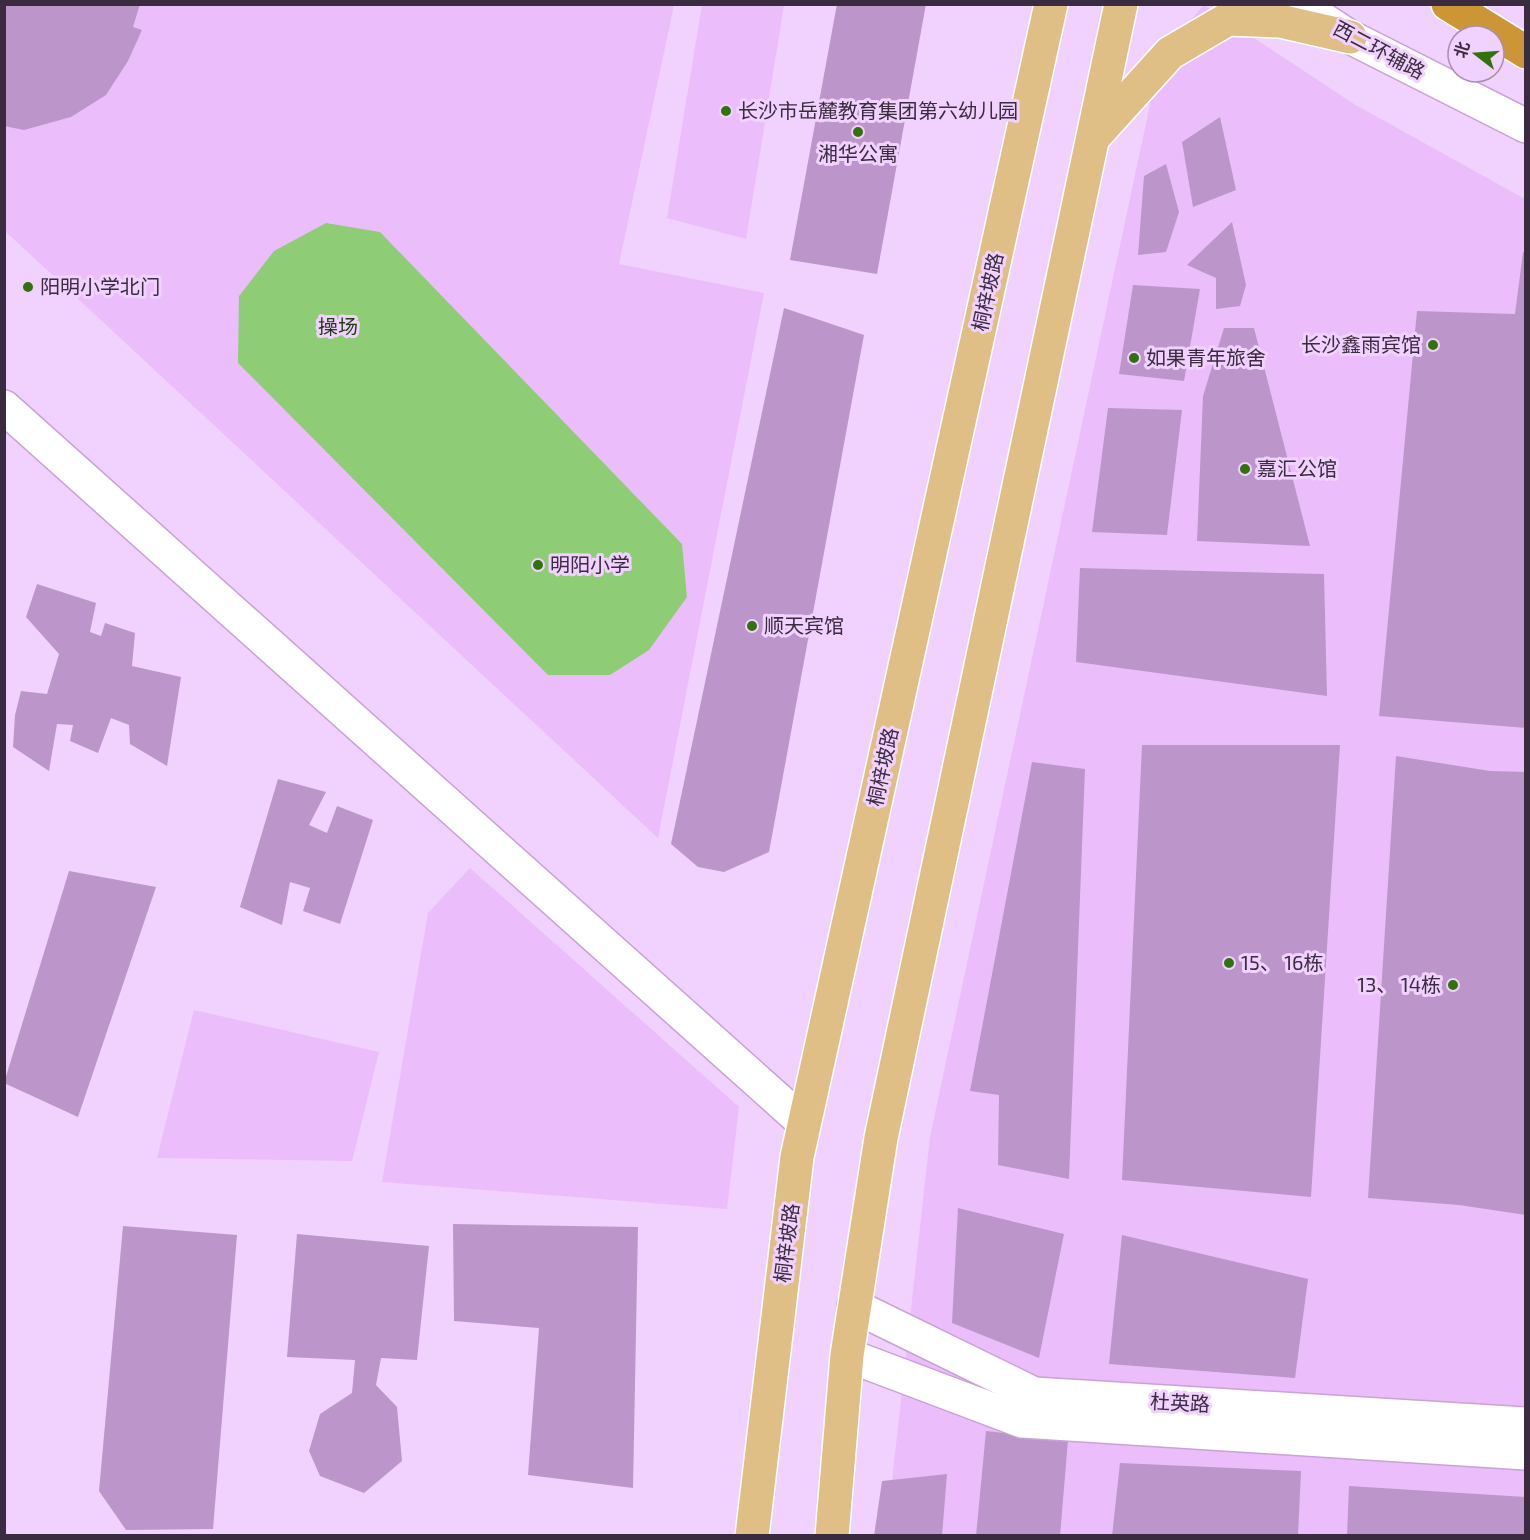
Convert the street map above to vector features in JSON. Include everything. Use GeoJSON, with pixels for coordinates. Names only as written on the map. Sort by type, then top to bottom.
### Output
{"type":"FeatureCollection","features":[{"type":"Feature","properties":{"kind":"highway"},"geometry":{"type":"LineString","coordinates":[[1448,4],[1526,52]]}},
{"type":"Feature","properties":{"kind":"main road","name":"桐梓坡路"},"geometry":{"type":"LineString","coordinates":[[752,1536],[797,1157],[1052,4]]}},
{"type":"Feature","properties":{"kind":"main road"},"geometry":{"type":"LineString","coordinates":[[832,1536],[847,1355],[881,1138],[1121,4]]}},
{"type":"Feature","properties":{"kind":"main road"},"geometry":{"type":"LineString","coordinates":[[1091,139],[1170,53],[1228,19],[1280,21],[1350,37]]}},
{"type":"Feature","properties":{"kind":"street","name":"西二环辅路"},"geometry":{"type":"LineString","coordinates":[[1299,4],[1350,37],[1526,126]]}},
{"type":"Feature","properties":{"kind":"street"},"geometry":{"type":"LineString","coordinates":[[4,407],[804,1123]]}},
{"type":"Feature","properties":{"kind":"street","name":"杜英路"},"geometry":{"type":"LineString","coordinates":[[854,1306],[1034,1394],[1526,1424]]}},
{"type":"Feature","properties":{"kind":"street","name":"杜英路"},"geometry":{"type":"LineString","coordinates":[[847,1355],[1022,1421],[1526,1454]]}},
{"type":"Feature","properties":{"kind":"shaded area","name":"明阳小学"},"geometry":{"type":"Polygon","coordinates":[[[4,5],[674,5],[619,264],[764,293],[658,838],[5,231],[4,5]]]}},
{"type":"Feature","properties":{"kind":"shaded area","name":"长沙市岳麓教育集团第六幼儿园"},"geometry":{"type":"Polygon","coordinates":[[[702,5],[784,5],[746,239],[667,218],[702,5]]]}},
{"type":"Feature","properties":{"kind":"shaded area"},"geometry":{"type":"Polygon","coordinates":[[[1204,5],[1354,104],[1525,199],[1525,1535],[886,1536],[930,1137],[1161,53],[1204,5]]]}},
{"type":"Feature","properties":{"kind":"shaded area"},"geometry":{"type":"Polygon","coordinates":[[[470,868],[739,1107],[727,1209],[382,1182],[428,913],[470,868]]]}},
{"type":"Feature","properties":{"kind":"shaded area"},"geometry":{"type":"Polygon","coordinates":[[[194,1010],[379,1052],[352,1161],[157,1158],[194,1010]]]}},
{"type":"Feature","properties":{"kind":"green space","name":"操场"},"geometry":{"type":"Polygon","coordinates":[[[326,223],[380,232],[682,544],[687,597],[649,650],[610,675],[548,675],[238,363],[239,296],[274,251],[326,223]]]}},
{"type":"Feature","properties":{"kind":"building"},"geometry":{"type":"Polygon","coordinates":[[[4,4],[140,4],[133,27],[142,30],[128,61],[106,95],[71,117],[24,130],[4,126],[4,4]]]}},
{"type":"Feature","properties":{"kind":"building","name":"湘华公寓"},"geometry":{"type":"Polygon","coordinates":[[[837,4],[926,4],[877,274],[790,260],[837,4]]]}},
{"type":"Feature","properties":{"kind":"building"},"geometry":{"type":"Polygon","coordinates":[[[1220,117],[1236,190],[1193,207],[1182,142],[1220,117]]]}},
{"type":"Feature","properties":{"kind":"building"},"geometry":{"type":"Polygon","coordinates":[[[1166,164],[1179,212],[1166,252],[1138,255],[1144,176],[1166,164]]]}},
{"type":"Feature","properties":{"kind":"building"},"geometry":{"type":"Polygon","coordinates":[[[1232,222],[1246,285],[1240,306],[1216,309],[1216,278],[1187,265],[1232,222]]]}},
{"type":"Feature","properties":{"kind":"building"},"geometry":{"type":"Polygon","coordinates":[[[1523,252],[1526,252],[1526,728],[1379,716],[1417,311],[1515,314],[1523,252]]]}},
{"type":"Feature","properties":{"kind":"building"},"geometry":{"type":"Polygon","coordinates":[[[1133,285],[1200,289],[1184,381],[1119,374],[1133,285]]]}},
{"type":"Feature","properties":{"kind":"building"},"geometry":{"type":"Polygon","coordinates":[[[784,308],[864,335],[769,852],[724,872],[698,867],[671,844],[784,308]]]}},
{"type":"Feature","properties":{"kind":"building","name":"嘉汇公馆"},"geometry":{"type":"Polygon","coordinates":[[[1224,328],[1254,328],[1310,546],[1197,541],[1203,396],[1224,328]]]}},
{"type":"Feature","properties":{"kind":"building"},"geometry":{"type":"Polygon","coordinates":[[[1108,408],[1182,410],[1167,535],[1092,532],[1108,408]]]}},
{"type":"Feature","properties":{"kind":"building"},"geometry":{"type":"Polygon","coordinates":[[[1080,568],[1324,574],[1327,696],[1076,662],[1080,568]]]}},
{"type":"Feature","properties":{"kind":"building"},"geometry":{"type":"Polygon","coordinates":[[[37,584],[96,603],[90,632],[101,636],[105,623],[135,633],[132,666],[181,677],[167,766],[130,744],[129,725],[111,718],[98,753],[70,741],[73,725],[57,724],[49,771],[13,747],[15,715],[21,691],[47,694],[59,654],[26,617],[37,584]]]}},
{"type":"Feature","properties":{"kind":"building","name":"15、 16栋"},"geometry":{"type":"Polygon","coordinates":[[[1142,745],[1340,745],[1311,1197],[1122,1180],[1142,745]]]}},
{"type":"Feature","properties":{"kind":"building","name":"13、 14栋"},"geometry":{"type":"Polygon","coordinates":[[[1396,756],[1490,771],[1526,772],[1526,1215],[1459,1205],[1368,1198],[1396,756]]]}},
{"type":"Feature","properties":{"kind":"building"},"geometry":{"type":"Polygon","coordinates":[[[1032,762],[1085,769],[1069,1179],[998,1165],[999,1095],[970,1091],[1032,762]]]}},
{"type":"Feature","properties":{"kind":"building"},"geometry":{"type":"Polygon","coordinates":[[[278,779],[326,792],[309,825],[327,833],[337,806],[373,820],[340,924],[303,911],[310,888],[290,882],[282,925],[240,907],[278,779]]]}},
{"type":"Feature","properties":{"kind":"building"},"geometry":{"type":"Polygon","coordinates":[[[69,871],[156,887],[78,1117],[4,1083],[69,871]]]}},
{"type":"Feature","properties":{"kind":"building"},"geometry":{"type":"Polygon","coordinates":[[[958,1208],[1064,1234],[1039,1358],[952,1323],[958,1208]]]}},
{"type":"Feature","properties":{"kind":"building"},"geometry":{"type":"Polygon","coordinates":[[[453,1224],[638,1227],[633,1488],[528,1475],[539,1328],[454,1321],[453,1224]]]}},
{"type":"Feature","properties":{"kind":"building"},"geometry":{"type":"Polygon","coordinates":[[[123,1226],[237,1235],[213,1529],[126,1530],[99,1491],[123,1226]]]}},
{"type":"Feature","properties":{"kind":"building"},"geometry":{"type":"Polygon","coordinates":[[[297,1234],[429,1246],[417,1360],[381,1358],[376,1385],[397,1407],[402,1461],[364,1493],[320,1476],[309,1451],[320,1414],[352,1393],[355,1360],[287,1357],[297,1234]]]}},
{"type":"Feature","properties":{"kind":"building"},"geometry":{"type":"Polygon","coordinates":[[[1122,1235],[1308,1279],[1295,1378],[1109,1364],[1122,1235]]]}},
{"type":"Feature","properties":{"kind":"building"},"geometry":{"type":"Polygon","coordinates":[[[986,1431],[1068,1440],[1060,1536],[976,1536],[986,1431]]]}},
{"type":"Feature","properties":{"kind":"building"},"geometry":{"type":"Polygon","coordinates":[[[1120,1463],[1301,1471],[1298,1536],[1112,1536],[1120,1463]]]}},
{"type":"Feature","properties":{"kind":"building"},"geometry":{"type":"Polygon","coordinates":[[[947,1474],[942,1536],[874,1536],[882,1481],[947,1474]]]}},
{"type":"Feature","properties":{"kind":"building"},"geometry":{"type":"Polygon","coordinates":[[[1349,1486],[1526,1497],[1526,1536],[1347,1536],[1349,1486]]]}},
{"type":"Feature","properties":{"kind":"place","name":"长沙市岳麓教育集团第六幼儿园"},"geometry":{"type":"Point","coordinates":[726,111]}},
{"type":"Feature","properties":{"kind":"place","name":"湘华公寓"},"geometry":{"type":"Point","coordinates":[858,132]}},
{"type":"Feature","properties":{"kind":"place","name":"阳明小学北门"},"geometry":{"type":"Point","coordinates":[28,287]}},
{"type":"Feature","properties":{"kind":"place","name":"长沙鑫雨宾馆"},"geometry":{"type":"Point","coordinates":[1433,345]}},
{"type":"Feature","properties":{"kind":"place","name":"如果青年旅舍"},"geometry":{"type":"Point","coordinates":[1134,358]}},
{"type":"Feature","properties":{"kind":"place","name":"嘉汇公馆"},"geometry":{"type":"Point","coordinates":[1245,469]}},
{"type":"Feature","properties":{"kind":"place","name":"明阳小学"},"geometry":{"type":"Point","coordinates":[538,565]}},
{"type":"Feature","properties":{"kind":"place","name":"顺天宾馆"},"geometry":{"type":"Point","coordinates":[752,626]}},
{"type":"Feature","properties":{"kind":"place","name":"15、 16栋"},"geometry":{"type":"Point","coordinates":[1229,963]}},
{"type":"Feature","properties":{"kind":"place","name":"13、 14栋"},"geometry":{"type":"Point","coordinates":[1453,985]}}]}
